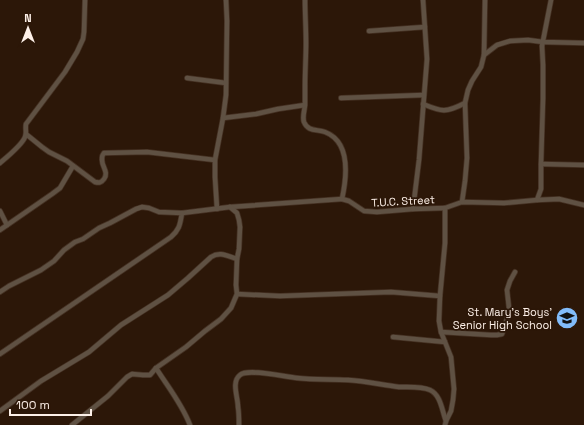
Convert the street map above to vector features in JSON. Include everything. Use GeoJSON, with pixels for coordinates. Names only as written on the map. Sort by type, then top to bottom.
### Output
{"type":"FeatureCollection","features":[{"type":"Feature","properties":{"kind":"street"},"geometry":{"type":"LineString","coordinates":[[0,163],[22,143],[26,134],[26,124],[65,72],[84,32],[85,0]]}},
{"type":"Feature","properties":{"kind":"street"},"geometry":{"type":"LineString","coordinates":[[217,209],[215,160],[223,118],[226,83],[226,0]]}},
{"type":"Feature","properties":{"kind":"street"},"geometry":{"type":"LineString","coordinates":[[0,292],[41,270],[54,261],[64,250],[75,242],[99,228],[117,220],[136,208],[149,208],[159,212],[182,213],[230,207],[342,199],[346,164],[337,138],[324,131],[308,128],[304,122],[306,43],[305,0]]}},
{"type":"Feature","properties":{"kind":"street"},"geometry":{"type":"LineString","coordinates":[[413,209],[419,160],[427,59],[423,0]]}},
{"type":"Feature","properties":{"kind":"street"},"geometry":{"type":"LineString","coordinates":[[462,202],[467,158],[465,103],[468,90],[481,67],[484,55],[485,0]]}},
{"type":"Feature","properties":{"kind":"street"},"geometry":{"type":"LineString","coordinates":[[537,200],[541,189],[543,99],[542,46],[551,0]]}},
{"type":"Feature","properties":{"kind":"street"},"geometry":{"type":"LineString","coordinates":[[370,31],[425,27]]}},
{"type":"Feature","properties":{"kind":"street"},"geometry":{"type":"LineString","coordinates":[[484,55],[497,45],[510,41],[528,40],[584,43]]}},
{"type":"Feature","properties":{"kind":"street"},"geometry":{"type":"LineString","coordinates":[[187,78],[226,83]]}},
{"type":"Feature","properties":{"kind":"street"},"geometry":{"type":"LineString","coordinates":[[341,98],[424,95]]}},
{"type":"Feature","properties":{"kind":"street"},"geometry":{"type":"LineString","coordinates":[[423,104],[438,110],[447,110],[454,109],[465,103]]}},
{"type":"Feature","properties":{"kind":"street"},"geometry":{"type":"LineString","coordinates":[[223,118],[256,114],[305,105]]}},
{"type":"Feature","properties":{"kind":"street"},"geometry":{"type":"LineString","coordinates":[[26,134],[49,152],[67,161],[98,183],[101,182],[106,175],[102,159],[102,155],[104,153],[147,152],[215,160]]}},
{"type":"Feature","properties":{"kind":"street"},"geometry":{"type":"LineString","coordinates":[[541,164],[584,165]]}},
{"type":"Feature","properties":{"kind":"street"},"geometry":{"type":"LineString","coordinates":[[0,230],[60,188],[73,166]]}},
{"type":"Feature","properties":{"kind":"street","name":"T.U.C. Street"},"geometry":{"type":"LineString","coordinates":[[342,199],[349,201],[364,211],[377,212],[445,208],[445,243],[439,321],[441,332],[451,357],[454,389],[451,411],[445,423]]}},
{"type":"Feature","properties":{"kind":"street"},"geometry":{"type":"LineString","coordinates":[[445,208],[462,202],[504,203],[537,200],[559,200],[584,205]]}},
{"type":"Feature","properties":{"kind":"street"},"geometry":{"type":"LineString","coordinates":[[72,425],[108,396],[127,377],[132,374],[150,375],[156,368],[186,347],[221,319],[231,308],[237,294],[237,259],[240,227],[237,213],[230,207]]}},
{"type":"Feature","properties":{"kind":"street"},"geometry":{"type":"LineString","coordinates":[[0,211],[7,225]]}},
{"type":"Feature","properties":{"kind":"street"},"geometry":{"type":"LineString","coordinates":[[0,354],[177,232],[182,213]]}},
{"type":"Feature","properties":{"kind":"street"},"geometry":{"type":"LineString","coordinates":[[0,411],[41,381],[89,352],[121,325],[168,295],[210,257],[220,254],[237,259]]}},
{"type":"Feature","properties":{"kind":"street"},"geometry":{"type":"LineString","coordinates":[[441,332],[497,336],[502,334],[509,308],[507,290],[515,272]]}},
{"type":"Feature","properties":{"kind":"street"},"geometry":{"type":"LineString","coordinates":[[237,294],[280,296],[392,292],[440,296]]}},
{"type":"Feature","properties":{"kind":"street"},"geometry":{"type":"LineString","coordinates":[[393,337],[445,342]]}},
{"type":"Feature","properties":{"kind":"street"},"geometry":{"type":"LineString","coordinates":[[156,368],[178,401],[190,425]]}},
{"type":"Feature","properties":{"kind":"street"},"geometry":{"type":"LineString","coordinates":[[239,425],[236,380],[242,373],[250,372],[303,378],[349,380],[398,387],[426,389],[432,391],[436,395],[440,403],[445,423]]}},
{"type":"Feature","properties":{"kind":"place","name":"St. Mary's Boys' Senior High School"},"geometry":{"type":"Point","coordinates":[567,318]}}]}
